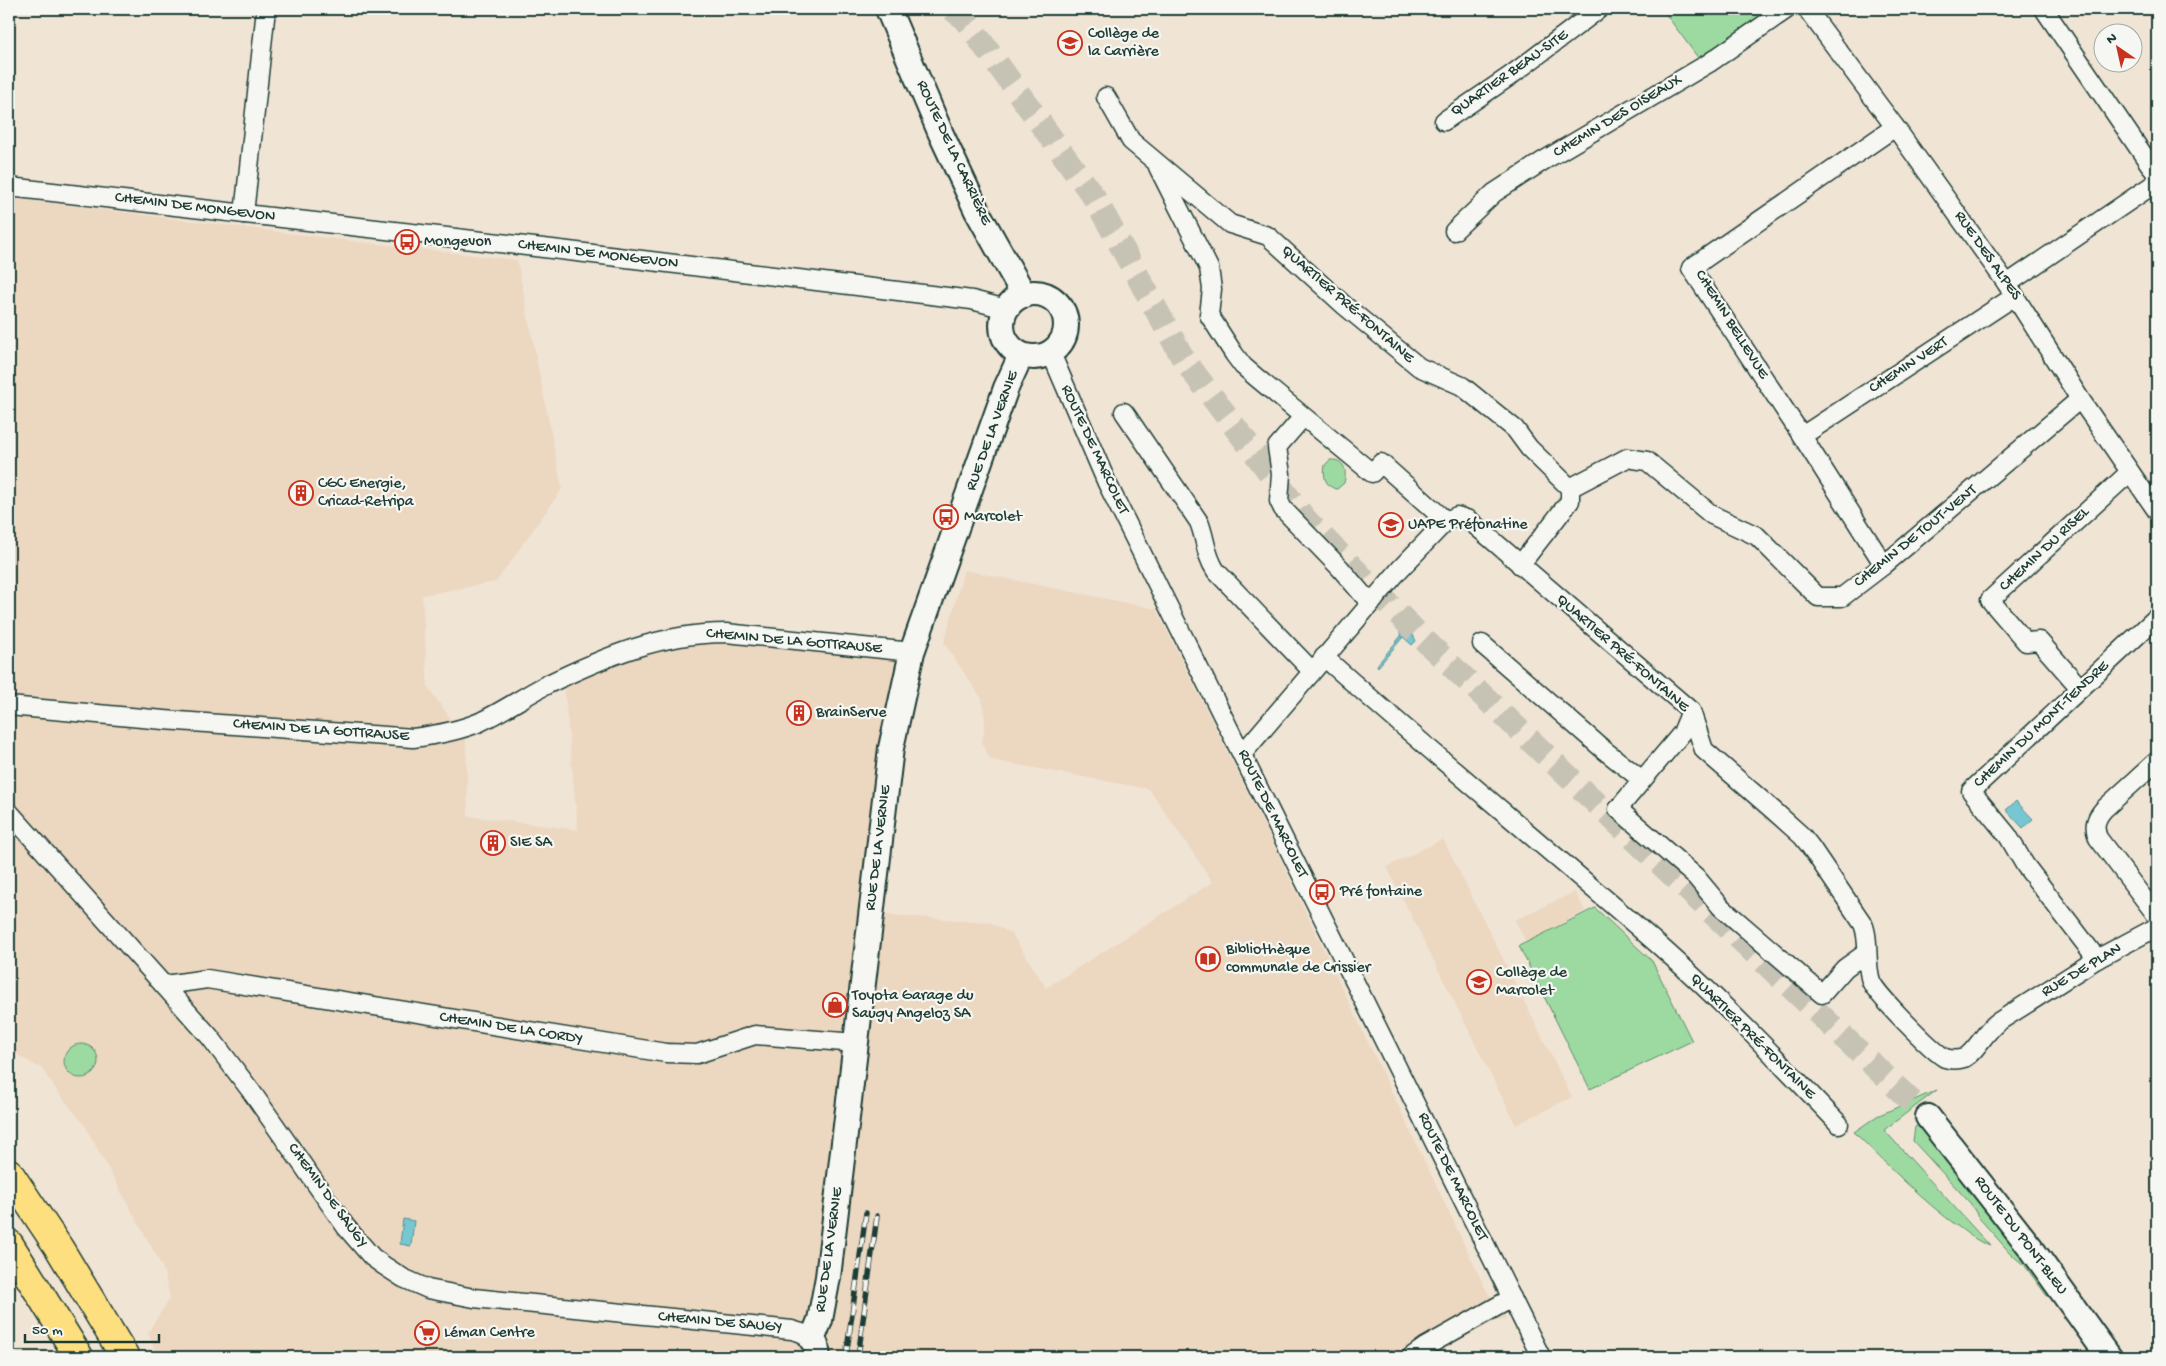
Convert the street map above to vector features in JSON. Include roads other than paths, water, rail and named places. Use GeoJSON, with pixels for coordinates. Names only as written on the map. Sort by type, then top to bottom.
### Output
{"type":"FeatureCollection","features":[{"type":"Feature","properties":{"kind":"highway"},"geometry":{"type":"LineString","coordinates":[[9,1173],[59,1248],[121,1350]]}},
{"type":"Feature","properties":{"kind":"highway"},"geometry":{"type":"LineString","coordinates":[[9,1244],[79,1357]]}},
{"type":"Feature","properties":{"kind":"street"},"geometry":{"type":"LineString","coordinates":[[244,214],[266,9]]}},
{"type":"Feature","properties":{"kind":"street","name":"ROUTE DE LA CARRIÈRE"},"geometry":{"type":"LineString","coordinates":[[888,9],[1015,302]]}},
{"type":"Feature","properties":{"kind":"street","name":"QUARTIER BEAU-SITE"},"geometry":{"type":"LineString","coordinates":[[1444,121],[1518,70],[1599,9]]}},
{"type":"Feature","properties":{"kind":"street","name":"CHEMIN DES OISEAUX"},"geometry":{"type":"LineString","coordinates":[[1454,231],[1503,188],[1544,161],[1709,63],[1787,9]]}},
{"type":"Feature","properties":{"kind":"street","name":"RUE DES ALPES"},"geometry":{"type":"LineString","coordinates":[[1807,9],[1895,127],[2011,290],[2080,399],[2157,511]]}},
{"type":"Feature","properties":{"kind":"street"},"geometry":{"type":"LineString","coordinates":[[2044,9],[2157,175]]}},
{"type":"Feature","properties":{"kind":"street","name":"QUARTIER PRÉ-FONTAINE"},"geometry":{"type":"LineString","coordinates":[[1106,97],[1131,141],[1230,224],[1268,236],[1345,306],[1419,367],[1462,386],[1515,429],[1529,448],[1570,488]]}},
{"type":"Feature","properties":{"kind":"street","name":"CHEMIN BELLEVUE"},"geometry":{"type":"LineString","coordinates":[[1884,566],[1802,436],[1691,268],[1895,127]]}},
{"type":"Feature","properties":{"kind":"street"},"geometry":{"type":"LineString","coordinates":[[1155,161],[1209,268],[1212,289],[1209,315],[1243,366],[1303,418],[1372,473],[1381,463],[1446,521],[1324,656],[1243,753]]}},
{"type":"Feature","properties":{"kind":"street","name":"CHEMIN VERT"},"geometry":{"type":"LineString","coordinates":[[1802,436],[2011,290],[2157,182]]}},
{"type":"Feature","properties":{"kind":"street","name":"CHEMIN DE MONGEVON"},"geometry":{"type":"LineString","coordinates":[[9,187],[972,300],[1015,302]]}},
{"type":"Feature","properties":{"kind":"street"},"geometry":{"type":"LineString","coordinates":[[1034,293],[1045,294],[1054,299],[1061,307],[1066,316],[1067,327],[1065,337],[1060,346],[1051,353],[1042,357],[1031,358],[1021,355],[1012,349],[1002,330],[1002,319],[1015,302],[1034,293]]}},
{"type":"Feature","properties":{"kind":"street","name":"ROUTE DE MARCOLET"},"geometry":{"type":"LineString","coordinates":[[1051,353],[1107,483],[1243,753],[1541,1357]]}},
{"type":"Feature","properties":{"kind":"street","name":"RUE DE LA VERNIE"},"geometry":{"type":"LineString","coordinates":[[815,1348],[828,1277],[891,748],[912,652],[1006,388],[1021,355]]}},
{"type":"Feature","properties":{"kind":"street","name":"CHEMIN DE TOUT-VENT"},"geometry":{"type":"LineString","coordinates":[[1570,488],[1626,458],[1647,461],[1712,515],[1757,536],[1818,597],[1842,597],[1884,566],[2080,399]]}},
{"type":"Feature","properties":{"kind":"street"},"geometry":{"type":"LineString","coordinates":[[1124,412],[1199,522],[1209,560],[1216,570],[1312,671]]}},
{"type":"Feature","properties":{"kind":"street"},"geometry":{"type":"LineString","coordinates":[[1303,418],[1277,447],[1281,474],[1279,501],[1283,509],[1340,568],[1363,595],[1374,600]]}},
{"type":"Feature","properties":{"kind":"street","name":"CHEMIN DU RISEL"},"geometry":{"type":"LineString","coordinates":[[2080,688],[2039,641],[2026,642],[1990,600],[2130,472]]}},
{"type":"Feature","properties":{"kind":"street"},"geometry":{"type":"LineString","coordinates":[[1520,566],[1570,501],[1570,488]]}},
{"type":"Feature","properties":{"kind":"street","name":"QUARTIER PRÉ-FONTAINE"},"geometry":{"type":"LineString","coordinates":[[1446,521],[1457,516],[1469,520],[1520,566],[1691,711],[1704,750],[1802,836],[1810,846],[1863,924],[1866,934],[1866,953],[1873,985],[1932,1048],[1944,1057],[1956,1060],[1964,1058],[1986,1033]]}},
{"type":"Feature","properties":{"kind":"street","name":"CHEMIN DU MONT-TENDRE"},"geometry":{"type":"LineString","coordinates":[[2097,960],[2025,865],[2008,836],[1971,790],[2157,617]]}},
{"type":"Feature","properties":{"kind":"street","name":"CHEMIN DE LA GOTTRAUSE"},"geometry":{"type":"LineString","coordinates":[[9,706],[164,720],[414,738],[464,728],[600,660],[658,640],[706,633],[912,652]]}},
{"type":"Feature","properties":{"kind":"street"},"geometry":{"type":"LineString","coordinates":[[1482,644],[1604,750],[1642,780]]}},
{"type":"Feature","properties":{"kind":"street","name":"QUARTIER PRÉ-FONTAINE"},"geometry":{"type":"LineString","coordinates":[[1324,656],[1386,712],[1663,950],[1769,1050],[1839,1124]]}},
{"type":"Feature","properties":{"kind":"street"},"geometry":{"type":"LineString","coordinates":[[1691,711],[1682,733],[1618,809],[1696,877],[1721,908],[1822,994],[1845,968],[1866,953]]}},
{"type":"Feature","properties":{"kind":"street"},"geometry":{"type":"LineString","coordinates":[[2157,761],[2104,809],[2097,818],[2095,829],[2098,838],[2157,916]]}},
{"type":"Feature","properties":{"kind":"street","name":"CHEMIN DE SAUGY"},"geometry":{"type":"LineString","coordinates":[[9,812],[210,1037],[362,1246],[372,1257],[403,1278],[428,1289],[474,1298],[792,1330],[802,1333],[815,1348]]}},
{"type":"Feature","properties":{"kind":"street","name":"RUE DE PLAN"},"geometry":{"type":"LineString","coordinates":[[1986,1033],[2006,1013],[2157,927]]}},
{"type":"Feature","properties":{"kind":"street","name":"CHEMIN DE LA CORDY"},"geometry":{"type":"LineString","coordinates":[[165,985],[207,979],[666,1054],[697,1054],[755,1035],[856,1043]]}},
{"type":"Feature","properties":{"kind":"street","name":"ROUTE DU PONT-BLEU"},"geometry":{"type":"LineString","coordinates":[[1928,1117],[2031,1248],[2109,1357]]}},
{"type":"Feature","properties":{"kind":"street"},"geometry":{"type":"LineString","coordinates":[[1411,1357],[1425,1347],[1512,1298]]}},
{"type":"Feature","properties":{"kind":"water"},"geometry":{"type":"Polygon","coordinates":[[[1400,620],[1410,629],[1416,641],[1412,645],[1403,637],[1378,667],[1377,665],[1401,636],[1397,623],[1400,620]]]}},
{"type":"Feature","properties":{"kind":"water"},"geometry":{"type":"Polygon","coordinates":[[[2016,801],[2033,819],[2023,828],[2006,810],[2016,801]]]}},
{"type":"Feature","properties":{"kind":"water"},"geometry":{"type":"Polygon","coordinates":[[[403,1219],[414,1221],[411,1246],[400,1244],[403,1219]]]}},
{"type":"Feature","properties":{"kind":"tunnel"},"geometry":{"type":"LineString","coordinates":[[952,9],[964,18],[1094,197],[1184,360],[1305,519],[1421,637],[1928,1117]]}},
{"type":"Feature","properties":{"kind":"railway"},"geometry":{"type":"LineString","coordinates":[[846,1357],[866,1213]]}},
{"type":"Feature","properties":{"kind":"railway"},"geometry":{"type":"LineString","coordinates":[[858,1357],[877,1216]]}},
{"type":"Feature","properties":{"kind":"place","name":"Collège de la Carrière"},"geometry":{"type":"Point","coordinates":[1070,43]}},
{"type":"Feature","properties":{"kind":"place","name":"Mongevon"},"geometry":{"type":"Point","coordinates":[407,242]}},
{"type":"Feature","properties":{"kind":"place","name":"CGC Energie, Cricad-Retripa"},"geometry":{"type":"Point","coordinates":[301,493]}},
{"type":"Feature","properties":{"kind":"place","name":"Marcolet"},"geometry":{"type":"Point","coordinates":[946,517]}},
{"type":"Feature","properties":{"kind":"place","name":"UAPE Préfonatine"},"geometry":{"type":"Point","coordinates":[1391,525]}},
{"type":"Feature","properties":{"kind":"place","name":"BrainServe"},"geometry":{"type":"Point","coordinates":[799,713]}},
{"type":"Feature","properties":{"kind":"place","name":"SIE SA"},"geometry":{"type":"Point","coordinates":[493,843]}},
{"type":"Feature","properties":{"kind":"place","name":"Pré fontaine"},"geometry":{"type":"Point","coordinates":[1322,892]}},
{"type":"Feature","properties":{"kind":"place","name":"Bibliothèque communale de Crissier"},"geometry":{"type":"Point","coordinates":[1208,959]}},
{"type":"Feature","properties":{"kind":"place","name":"Collège de Marcolet"},"geometry":{"type":"Point","coordinates":[1479,982]}},
{"type":"Feature","properties":{"kind":"place","name":"Toyota Garage du Saugy Angeloz SA"},"geometry":{"type":"Point","coordinates":[835,1005]}},
{"type":"Feature","properties":{"kind":"place","name":"Léman Centre"},"geometry":{"type":"Point","coordinates":[427,1333]}}]}
